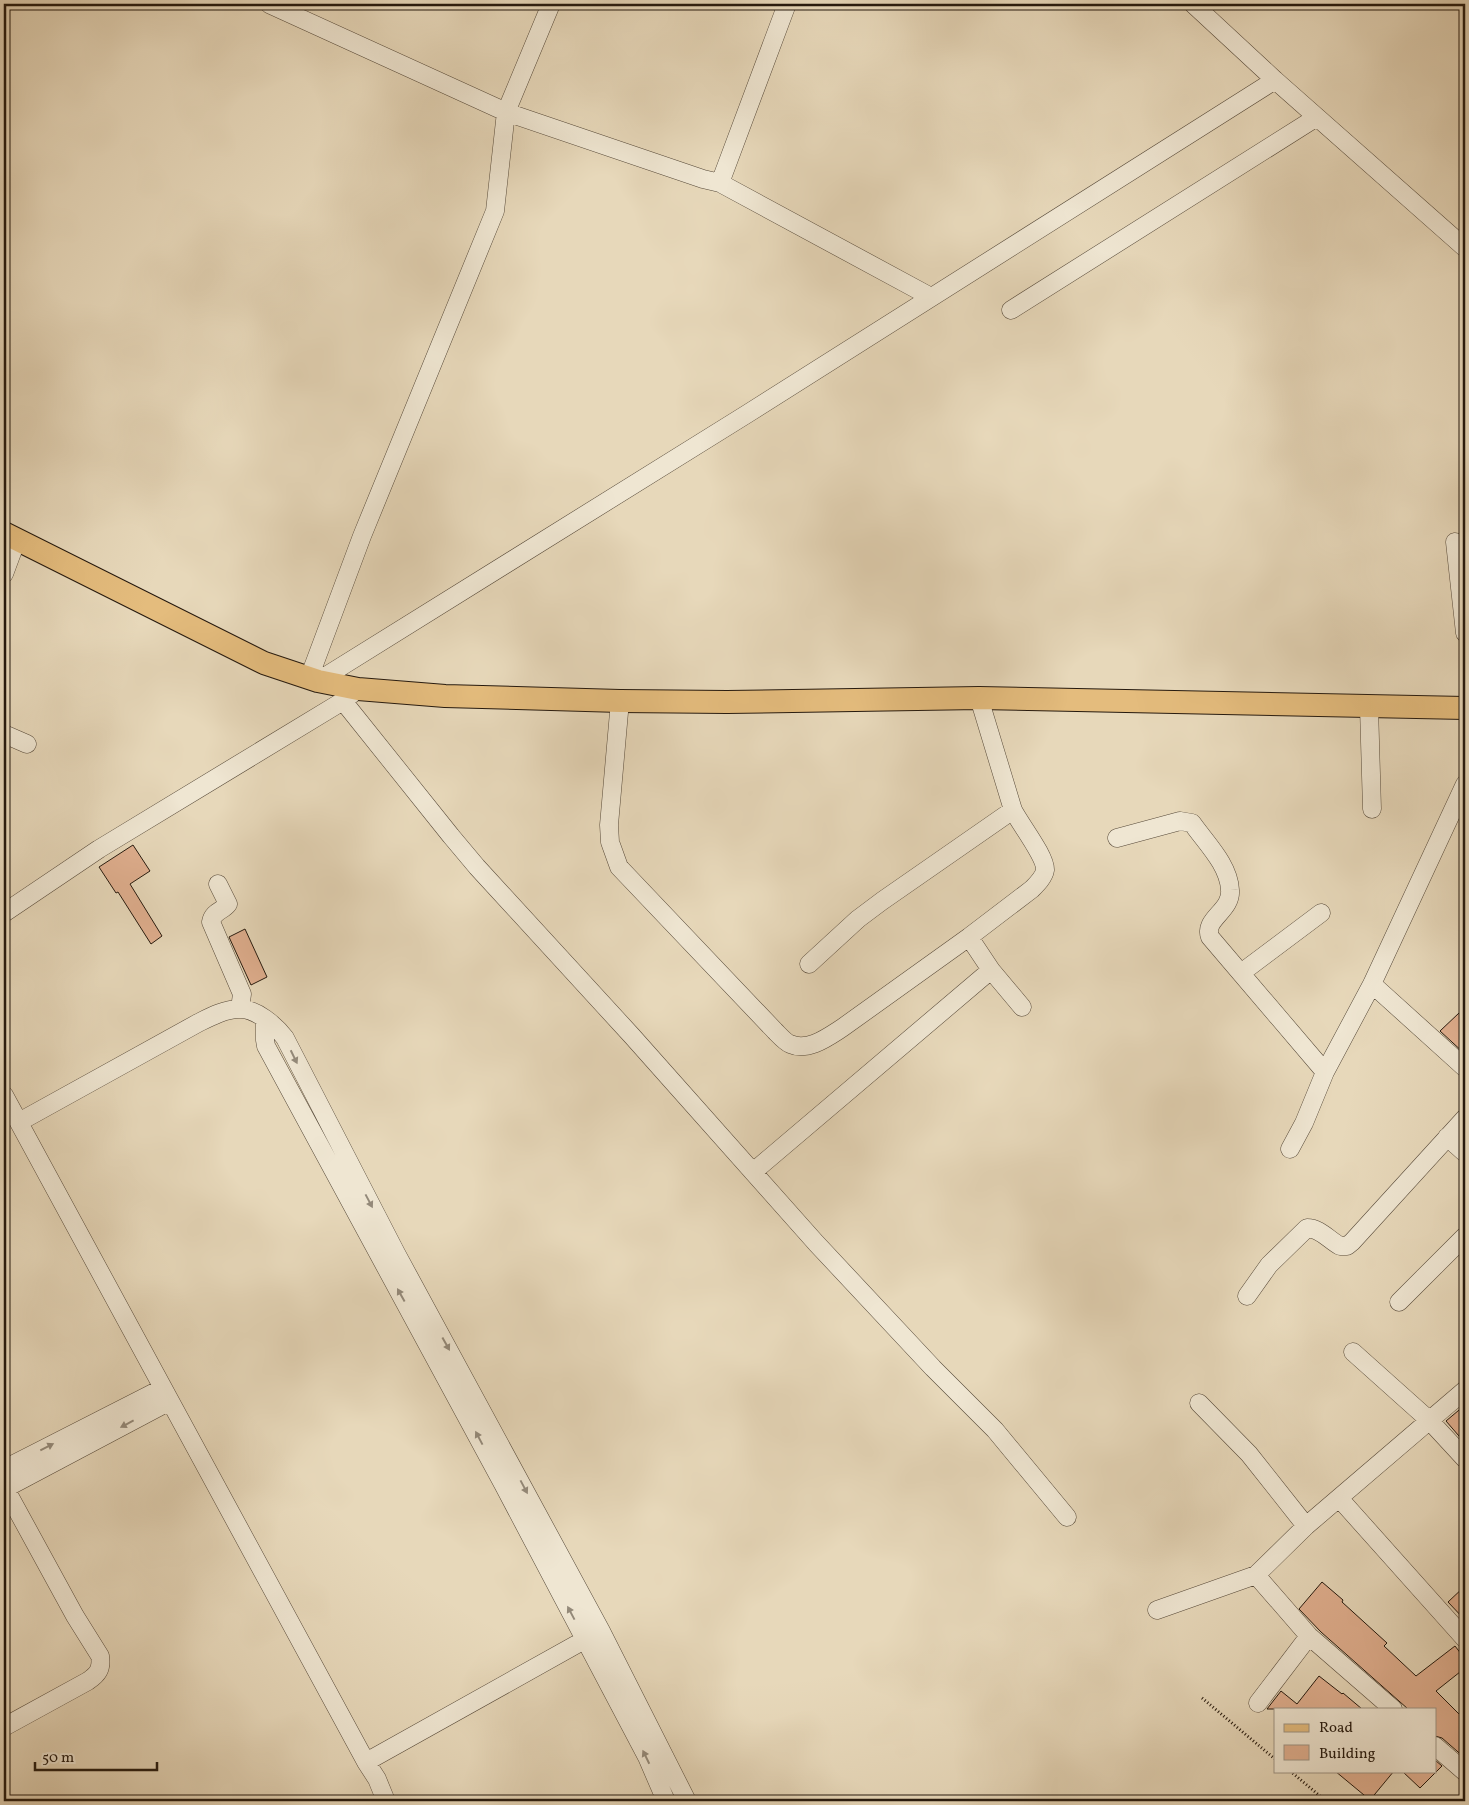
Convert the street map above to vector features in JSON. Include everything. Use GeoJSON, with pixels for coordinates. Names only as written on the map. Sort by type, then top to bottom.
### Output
{"type":"FeatureCollection","features":[{"type":"Feature","properties":{"kind":"main road"},"geometry":{"type":"LineString","coordinates":[[10,536],[264,663],[351,695],[726,702],[979,698],[1465,708]]}},
{"type":"Feature","properties":{"kind":"street"},"geometry":{"type":"LineString","coordinates":[[268,4],[506,112],[702,179],[720,183],[931,297]]}},
{"type":"Feature","properties":{"kind":"street"},"geometry":{"type":"LineString","coordinates":[[313,680],[362,536],[495,211],[506,112],[551,4]]}},
{"type":"Feature","properties":{"kind":"street"},"geometry":{"type":"LineString","coordinates":[[720,183],[787,4]]}},
{"type":"Feature","properties":{"kind":"street"},"geometry":{"type":"LineString","coordinates":[[1193,4],[1317,118],[1465,248]]}},
{"type":"Feature","properties":{"kind":"street"},"geometry":{"type":"LineString","coordinates":[[313,680],[931,297],[1275,80]]}},
{"type":"Feature","properties":{"kind":"street"},"geometry":{"type":"LineString","coordinates":[[1011,310],[1317,118]]}},
{"type":"Feature","properties":{"kind":"street"},"geometry":{"type":"LineString","coordinates":[[4,574],[10,536]]}},
{"type":"Feature","properties":{"kind":"street"},"geometry":{"type":"LineString","coordinates":[[1455,542],[1465,633]]}},
{"type":"Feature","properties":{"kind":"street"},"geometry":{"type":"LineString","coordinates":[[4,913],[99,849],[351,695],[451,836],[816,1243],[933,1368],[995,1430],[1067,1517]]}},
{"type":"Feature","properties":{"kind":"street"},"geometry":{"type":"LineString","coordinates":[[620,701],[609,825],[610,842],[620,867],[775,1031],[791,1044],[806,1046],[822,1042],[970,937],[1032,889],[1040,881],[1045,871],[1044,861],[1040,853],[1020,825],[1013,810],[979,698]]}},
{"type":"Feature","properties":{"kind":"street"},"geometry":{"type":"LineString","coordinates":[[1369,707],[1372,809]]}},
{"type":"Feature","properties":{"kind":"street"},"geometry":{"type":"LineString","coordinates":[[4,734],[27,744]]}},
{"type":"Feature","properties":{"kind":"street"},"geometry":{"type":"LineString","coordinates":[[1290,1148],[1304,1123],[1325,1072],[1372,984],[1465,784]]}},
{"type":"Feature","properties":{"kind":"street"},"geometry":{"type":"LineString","coordinates":[[809,964],[858,919],[1013,810]]}},
{"type":"Feature","properties":{"kind":"street"},"geometry":{"type":"LineString","coordinates":[[1117,838],[1180,821],[1187,821],[1192,824],[1222,865],[1229,880],[1230,898],[1227,906],[1210,925],[1208,931],[1216,944],[1325,1072]]}},
{"type":"Feature","properties":{"kind":"street"},"geometry":{"type":"LineString","coordinates":[[218,884],[228,904],[214,914],[211,922],[242,994],[240,1009]]}},
{"type":"Feature","properties":{"kind":"street"},"geometry":{"type":"LineString","coordinates":[[1241,974],[1320,913]]}},
{"type":"Feature","properties":{"kind":"street"},"geometry":{"type":"LineString","coordinates":[[970,937],[991,970],[1022,1007]]}},
{"type":"Feature","properties":{"kind":"street"},"geometry":{"type":"LineString","coordinates":[[753,1172],[991,970]]}},
{"type":"Feature","properties":{"kind":"street"},"geometry":{"type":"LineString","coordinates":[[1372,984],[1465,1068]]}},
{"type":"Feature","properties":{"kind":"street"},"geometry":{"type":"LineString","coordinates":[[19,1122],[219,1013],[240,1009],[254,1013],[277,1028],[285,1038],[401,1261],[601,1631],[687,1801]]}},
{"type":"Feature","properties":{"kind":"street"},"geometry":{"type":"LineString","coordinates":[[265,1019],[266,1046],[504,1484],[647,1757],[666,1801]]}},
{"type":"Feature","properties":{"kind":"street"},"geometry":{"type":"LineString","coordinates":[[4,1095],[366,1762],[377,1779],[386,1801]]}},
{"type":"Feature","properties":{"kind":"street"},"geometry":{"type":"LineString","coordinates":[[1246,1296],[1269,1266],[1307,1228],[1314,1228],[1340,1246],[1347,1246],[1352,1242],[1465,1118]]}},
{"type":"Feature","properties":{"kind":"street"},"geometry":{"type":"LineString","coordinates":[[1447,1137],[1465,1153]]}},
{"type":"Feature","properties":{"kind":"street"},"geometry":{"type":"LineString","coordinates":[[1399,1302],[1465,1236]]}},
{"type":"Feature","properties":{"kind":"street"},"geometry":{"type":"LineString","coordinates":[[1353,1352],[1430,1420],[1465,1459]]}},
{"type":"Feature","properties":{"kind":"street"},"geometry":{"type":"LineString","coordinates":[[1157,1610],[1256,1574],[1306,1526],[1465,1390]]}},
{"type":"Feature","properties":{"kind":"street"},"geometry":{"type":"LineString","coordinates":[[4,1469],[167,1394]]}},
{"type":"Feature","properties":{"kind":"street"},"geometry":{"type":"LineString","coordinates":[[4,1727],[88,1681],[96,1675],[101,1663],[100,1656],[75,1616],[4,1489],[167,1394]]}},
{"type":"Feature","properties":{"kind":"street"},"geometry":{"type":"LineString","coordinates":[[1199,1403],[1249,1454],[1306,1526]]}},
{"type":"Feature","properties":{"kind":"street"},"geometry":{"type":"LineString","coordinates":[[1339,1498],[1465,1639]]}},
{"type":"Feature","properties":{"kind":"street"},"geometry":{"type":"LineString","coordinates":[[1256,1574],[1309,1636],[1392,1708]]}},
{"type":"Feature","properties":{"kind":"street"},"geometry":{"type":"LineString","coordinates":[[366,1762],[601,1631]]}},
{"type":"Feature","properties":{"kind":"street"},"geometry":{"type":"LineString","coordinates":[[1258,1703],[1309,1636]]}},
{"type":"Feature","properties":{"kind":"street"},"geometry":{"type":"LineString","coordinates":[[1436,1747],[1465,1772]]}},
{"type":"Feature","properties":{"kind":"path"},"geometry":{"type":"LineString","coordinates":[[1202,1698],[1274,1758]]}},
{"type":"Feature","properties":{"kind":"path"},"geometry":{"type":"LineString","coordinates":[[1291,1772],[1326,1801]]}},
{"type":"Feature","properties":{"kind":"building"},"geometry":{"type":"Polygon","coordinates":[[[133,845],[150,871],[130,884],[162,936],[151,944],[118,892],[116,893],[99,867],[133,845]]]}},
{"type":"Feature","properties":{"kind":"building"},"geometry":{"type":"Polygon","coordinates":[[[245,929],[267,977],[251,985],[229,937],[245,929]]]}},
{"type":"Feature","properties":{"kind":"building"},"geometry":{"type":"Polygon","coordinates":[[[1459,1013],[1465,1020],[1465,1054],[1440,1031],[1459,1013]]]}},
{"type":"Feature","properties":{"kind":"building"},"geometry":{"type":"Polygon","coordinates":[[[1465,1405],[1465,1443],[1446,1421],[1465,1405]]]}},
{"type":"Feature","properties":{"kind":"building"},"geometry":{"type":"Polygon","coordinates":[[[1322,1582],[1387,1643],[1384,1646],[1416,1676],[1455,1646],[1465,1659],[1465,1668],[1436,1691],[1465,1720],[1465,1758],[1442,1738],[1436,1736],[1436,1708],[1407,1708],[1321,1632],[1299,1609],[1322,1582]]]}},
{"type":"Feature","properties":{"kind":"building"},"geometry":{"type":"Polygon","coordinates":[[[1465,1586],[1465,1620],[1448,1602],[1465,1586]]]}},
{"type":"Feature","properties":{"kind":"building"},"geometry":{"type":"Polygon","coordinates":[[[1319,1676],[1361,1708],[1267,1709],[1281,1691],[1297,1704],[1319,1676]]]}},
{"type":"Feature","properties":{"kind":"building"},"geometry":{"type":"Polygon","coordinates":[[[1436,1761],[1442,1766],[1436,1772],[1436,1761]]]}},
{"type":"Feature","properties":{"kind":"building"},"geometry":{"type":"Polygon","coordinates":[[[1336,1772],[1393,1772],[1370,1800],[1336,1772]]]}},
{"type":"Feature","properties":{"kind":"building"},"geometry":{"type":"Polygon","coordinates":[[[1403,1772],[1436,1772],[1420,1788],[1403,1772]]]}}]}
